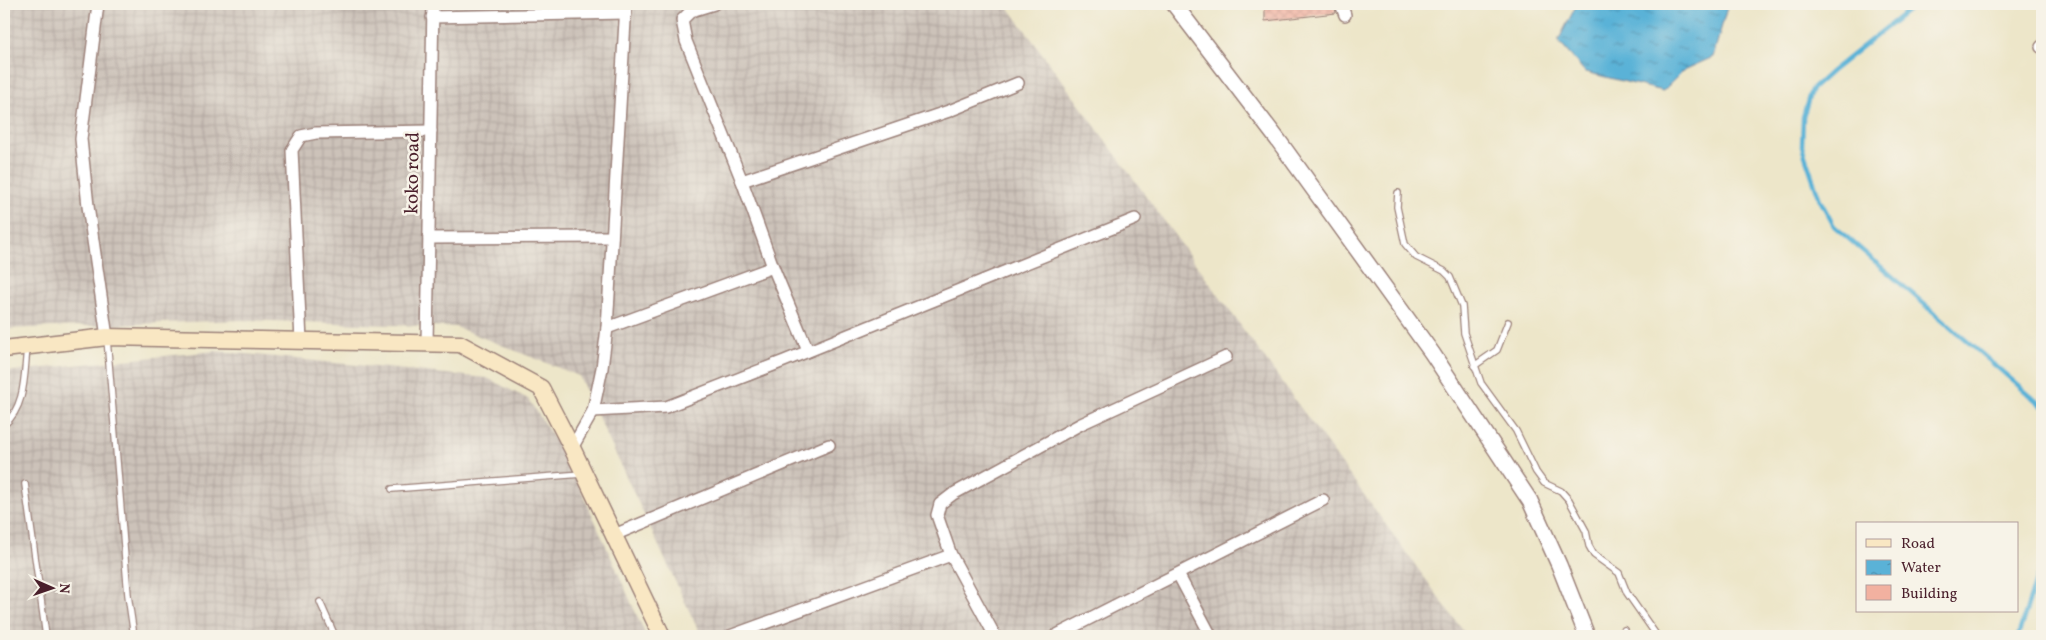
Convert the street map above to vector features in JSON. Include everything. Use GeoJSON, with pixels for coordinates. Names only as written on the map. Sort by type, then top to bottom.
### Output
{"type":"FeatureCollection","features":[{"type":"Feature","properties":{"kind":"main road"},"geometry":{"type":"LineString","coordinates":[[4,349],[107,337],[460,344],[542,388],[662,636]]}},
{"type":"Feature","properties":{"kind":"street"},"geometry":{"type":"LineString","coordinates":[[98,4],[81,139],[88,206],[107,337]]}},
{"type":"Feature","properties":{"kind":"street","name":"koko road"},"geometry":{"type":"LineString","coordinates":[[428,343],[433,4]]}},
{"type":"Feature","properties":{"kind":"street"},"geometry":{"type":"LineString","coordinates":[[714,4],[691,11],[682,20],[686,42],[808,352]]}},
{"type":"Feature","properties":{"kind":"street"},"geometry":{"type":"LineString","coordinates":[[1174,4],[1278,140],[1427,345],[1530,501],[1559,565],[1587,636]]}},
{"type":"Feature","properties":{"kind":"street"},"geometry":{"type":"LineString","coordinates":[[432,17],[626,8],[607,328],[602,368],[593,411],[572,448]]}},
{"type":"Feature","properties":{"kind":"street"},"geometry":{"type":"LineString","coordinates":[[742,181],[949,111],[1018,83]]}},
{"type":"Feature","properties":{"kind":"street"},"geometry":{"type":"LineString","coordinates":[[301,340],[292,150],[300,136],[316,133],[431,131]]}},
{"type":"Feature","properties":{"kind":"street"},"geometry":{"type":"LineString","coordinates":[[593,411],[666,406],[808,352],[1135,219]]}},
{"type":"Feature","properties":{"kind":"street"},"geometry":{"type":"LineString","coordinates":[[429,238],[612,237]]}},
{"type":"Feature","properties":{"kind":"street"},"geometry":{"type":"LineString","coordinates":[[607,328],[773,267]]}},
{"type":"Feature","properties":{"kind":"street"},"geometry":{"type":"LineString","coordinates":[[995,636],[951,555],[937,515],[940,504],[953,494],[1081,424],[1226,357]]}},
{"type":"Feature","properties":{"kind":"street"},"geometry":{"type":"LineString","coordinates":[[614,535],[829,445]]}},
{"type":"Feature","properties":{"kind":"street"},"geometry":{"type":"LineString","coordinates":[[1055,636],[1322,500]]}},
{"type":"Feature","properties":{"kind":"street"},"geometry":{"type":"LineString","coordinates":[[730,636],[951,555]]}},
{"type":"Feature","properties":{"kind":"street"},"geometry":{"type":"LineString","coordinates":[[1178,574],[1211,636]]}},
{"type":"Feature","properties":{"kind":"lane"},"geometry":{"type":"LineString","coordinates":[[1398,193],[1397,207],[1405,244],[1416,257],[1444,271],[1450,277],[1462,306],[1464,333],[1481,383],[1516,431],[1536,472],[1544,483],[1561,491],[1569,500],[1586,531],[1594,555],[1619,573],[1627,593],[1657,636]]}},
{"type":"Feature","properties":{"kind":"lane"},"geometry":{"type":"LineString","coordinates":[[1474,366],[1497,350],[1508,322]]}},
{"type":"Feature","properties":{"kind":"lane"},"geometry":{"type":"LineString","coordinates":[[107,337],[128,595],[134,636]]}},
{"type":"Feature","properties":{"kind":"lane"},"geometry":{"type":"LineString","coordinates":[[4,425],[12,418],[20,402],[27,346]]}},
{"type":"Feature","properties":{"kind":"lane"},"geometry":{"type":"LineString","coordinates":[[392,489],[585,474]]}},
{"type":"Feature","properties":{"kind":"lane"},"geometry":{"type":"LineString","coordinates":[[25,484],[46,636]]}},
{"type":"Feature","properties":{"kind":"lane"},"geometry":{"type":"LineString","coordinates":[[320,602],[335,636]]}},
{"type":"Feature","properties":{"kind":"lane"},"geometry":{"type":"LineString","coordinates":[[1624,630],[1628,636]]}},
{"type":"Feature","properties":{"kind":"shaded area"},"geometry":{"type":"Polygon","coordinates":[[[4,4],[1006,4],[1467,636],[701,636],[579,376],[456,327],[241,320],[4,329],[4,4]]]}},
{"type":"Feature","properties":{"kind":"shaded area"},"geometry":{"type":"Polygon","coordinates":[[[215,351],[487,378],[528,399],[567,458],[646,636],[4,636],[4,372],[215,351]]]}},
{"type":"Feature","properties":{"kind":"water"},"geometry":{"type":"Polygon","coordinates":[[[1577,4],[1728,4],[1713,57],[1684,70],[1663,91],[1585,72],[1558,41],[1577,4]]]}},
{"type":"Feature","properties":{"kind":"building"},"geometry":{"type":"Polygon","coordinates":[[[1265,4],[1334,4],[1336,13],[1265,21],[1265,4]]]}},
{"type":"Feature","properties":{"kind":"waterway"},"geometry":{"type":"LineString","coordinates":[[1916,4],[1811,90],[1803,117],[1802,147],[1820,200],[1834,226],[2042,406]]}},
{"type":"Feature","properties":{"kind":"waterway"},"geometry":{"type":"LineString","coordinates":[[2018,636],[2042,561]]}}]}
